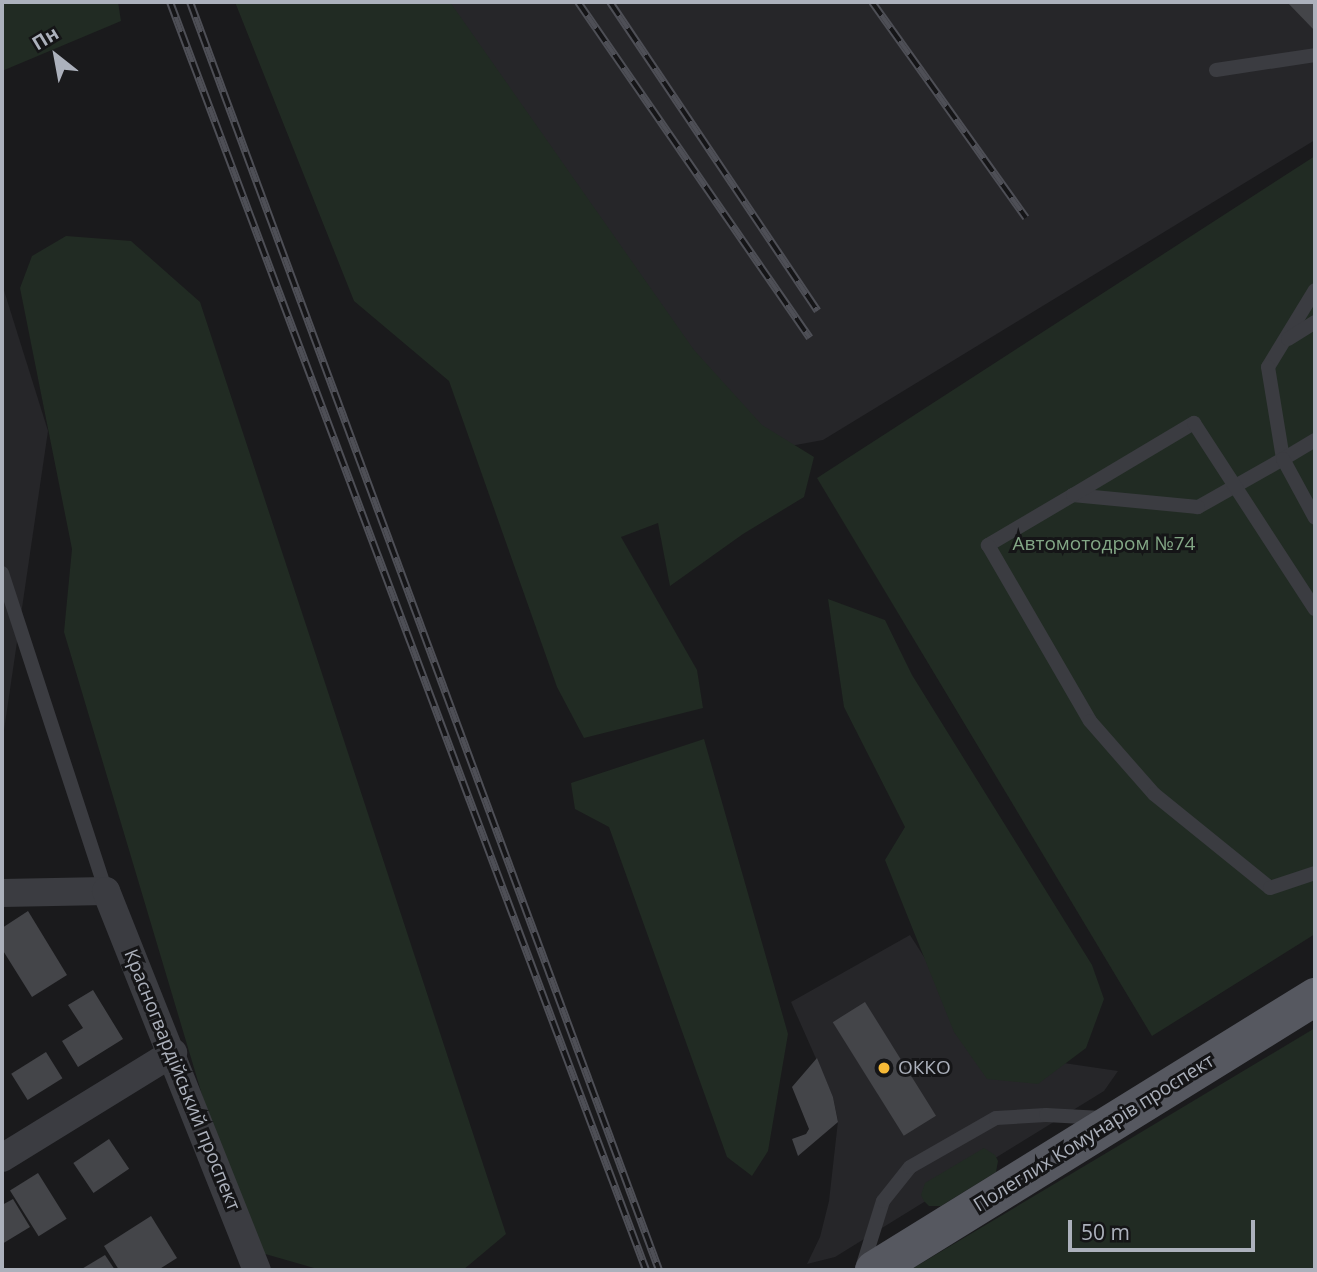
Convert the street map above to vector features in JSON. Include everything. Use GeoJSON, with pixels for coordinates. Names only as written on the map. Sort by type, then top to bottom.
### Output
{"type":"FeatureCollection","features":[{"type":"Feature","properties":{"kind":"main road","name":"Полеглих Комунарів проспект"},"geometry":{"type":"LineString","coordinates":[[874,1270],[1315,997]]}},
{"type":"Feature","properties":{"kind":"street"},"geometry":{"type":"LineString","coordinates":[[2,892],[106,891]]}},
{"type":"Feature","properties":{"kind":"street","name":"Красногвардійський проспект"},"geometry":{"type":"LineString","coordinates":[[106,891],[257,1270]]}},
{"type":"Feature","properties":{"kind":"street"},"geometry":{"type":"LineString","coordinates":[[2,1158],[173,1054]]}},
{"type":"Feature","properties":{"kind":"lane"},"geometry":{"type":"LineString","coordinates":[[1216,70],[1315,55]]}},
{"type":"Feature","properties":{"kind":"lane"},"geometry":{"type":"LineString","coordinates":[[1315,290],[1268,367],[1283,459],[1315,518]]}},
{"type":"Feature","properties":{"kind":"lane"},"geometry":{"type":"LineString","coordinates":[[1284,341],[1315,322]]}},
{"type":"Feature","properties":{"kind":"lane"},"geometry":{"type":"LineString","coordinates":[[1315,609],[1194,423],[988,545],[1090,721],[1154,794],[1270,888],[1315,873]]}},
{"type":"Feature","properties":{"kind":"lane"},"geometry":{"type":"LineString","coordinates":[[1073,495],[1198,507],[1315,440]]}},
{"type":"Feature","properties":{"kind":"lane"},"geometry":{"type":"LineString","coordinates":[[2,573],[106,891]]}},
{"type":"Feature","properties":{"kind":"lane"},"geometry":{"type":"LineString","coordinates":[[861,1270],[883,1201],[909,1167],[957,1137],[996,1118],[1046,1115],[1117,1119]]}},
{"type":"Feature","properties":{"kind":"shaded area"},"geometry":{"type":"Polygon","coordinates":[[[401,2],[1315,2],[1315,140],[823,440],[774,449],[401,2]]]}},
{"type":"Feature","properties":{"kind":"shaded area"},"geometry":{"type":"Polygon","coordinates":[[[2,284],[48,431],[2,744],[2,284]]]}},
{"type":"Feature","properties":{"kind":"shaded area","name":"ОККО"},"geometry":{"type":"Polygon","coordinates":[[[910,935],[947,993],[1050,1061],[1118,1071],[1104,1091],[835,1257],[807,1264],[820,1237],[829,1201],[838,1121],[833,1097],[791,1002],[910,935]]]}},
{"type":"Feature","properties":{"kind":"green space"},"geometry":{"type":"Polygon","coordinates":[[[2,2],[118,2],[121,21],[2,71],[2,2]]]}},
{"type":"Feature","properties":{"kind":"green space"},"geometry":{"type":"Polygon","coordinates":[[[235,2],[450,2],[694,350],[762,425],[814,457],[804,497],[743,534],[670,586],[658,523],[621,537],[697,670],[703,708],[584,738],[557,687],[449,381],[354,301],[235,2]]]}},
{"type":"Feature","properties":{"kind":"green space","name":"Автомотодром №74"},"geometry":{"type":"Polygon","coordinates":[[[1315,156],[1315,934],[1152,1036],[817,478],[1315,156]]]}},
{"type":"Feature","properties":{"kind":"green space"},"geometry":{"type":"Polygon","coordinates":[[[66,236],[131,241],[200,302],[506,1234],[463,1270],[321,1270],[248,1249],[64,632],[72,549],[20,288],[32,256],[66,236]]]}},
{"type":"Feature","properties":{"kind":"green space"},"geometry":{"type":"Polygon","coordinates":[[[828,599],[885,620],[912,675],[1092,965],[1104,999],[1086,1048],[1038,1084],[987,1079],[954,1032],[885,860],[905,827],[844,707],[828,599]]]}},
{"type":"Feature","properties":{"kind":"green space"},"geometry":{"type":"Polygon","coordinates":[[[704,739],[788,1034],[768,1151],[752,1176],[727,1157],[609,827],[575,809],[571,783],[704,739]]]}},
{"type":"Feature","properties":{"kind":"green space"},"geometry":{"type":"Polygon","coordinates":[[[1315,1028],[1315,1270],[910,1270],[1113,1149],[1315,1028]]]}},
{"type":"Feature","properties":{"kind":"green space"},"geometry":{"type":"Polygon","coordinates":[[[984,1148],[995,1155],[998,1161],[996,1172],[941,1206],[929,1206],[924,1201],[921,1195],[925,1183],[984,1148]]]}},
{"type":"Feature","properties":{"kind":"building"},"geometry":{"type":"Polygon","coordinates":[[[1287,2],[1315,2],[1315,31],[1287,2]]]}},
{"type":"Feature","properties":{"kind":"building"},"geometry":{"type":"Polygon","coordinates":[[[28,911],[67,975],[32,997],[2,949],[2,928],[28,911]]]}},
{"type":"Feature","properties":{"kind":"building"},"geometry":{"type":"Polygon","coordinates":[[[93,990],[123,1039],[78,1067],[62,1041],[83,1028],[68,1005],[93,990]]]}},
{"type":"Feature","properties":{"kind":"building","name":"ОККО"},"geometry":{"type":"Polygon","coordinates":[[[865,1002],[936,1116],[904,1136],[833,1022],[865,1002]]]}},
{"type":"Feature","properties":{"kind":"building"},"geometry":{"type":"Polygon","coordinates":[[[46,1052],[62,1078],[28,1100],[11,1074],[46,1052]]]}},
{"type":"Feature","properties":{"kind":"building"},"geometry":{"type":"Polygon","coordinates":[[[817,1058],[833,1097],[838,1122],[798,1156],[792,1139],[806,1134],[809,1129],[792,1087],[817,1058]]]}},
{"type":"Feature","properties":{"kind":"building"},"geometry":{"type":"Polygon","coordinates":[[[109,1139],[129,1169],[93,1193],[73,1163],[109,1139]]]}},
{"type":"Feature","properties":{"kind":"building"},"geometry":{"type":"Polygon","coordinates":[[[38,1173],[67,1219],[39,1236],[10,1190],[38,1173]]]}},
{"type":"Feature","properties":{"kind":"building"},"geometry":{"type":"Polygon","coordinates":[[[13,1199],[30,1227],[2,1244],[2,1205],[13,1199]]]}},
{"type":"Feature","properties":{"kind":"building"},"geometry":{"type":"Polygon","coordinates":[[[151,1216],[177,1258],[158,1270],[119,1270],[104,1246],[151,1216]]]}},
{"type":"Feature","properties":{"kind":"building"},"geometry":{"type":"Polygon","coordinates":[[[105,1255],[115,1270],[80,1270],[105,1255]]]}},
{"type":"Feature","properties":{"kind":"railway"},"geometry":{"type":"LineString","coordinates":[[170,2],[646,1270]]}},
{"type":"Feature","properties":{"kind":"railway"},"geometry":{"type":"LineString","coordinates":[[190,2],[659,1270]]}},
{"type":"Feature","properties":{"kind":"railway"},"geometry":{"type":"LineString","coordinates":[[578,2],[810,338]]}},
{"type":"Feature","properties":{"kind":"railway"},"geometry":{"type":"LineString","coordinates":[[610,2],[818,311]]}},
{"type":"Feature","properties":{"kind":"railway"},"geometry":{"type":"LineString","coordinates":[[872,2],[1026,218]]}},
{"type":"Feature","properties":{"kind":"place","name":"ОККО"},"geometry":{"type":"Point","coordinates":[884,1068]}}]}
